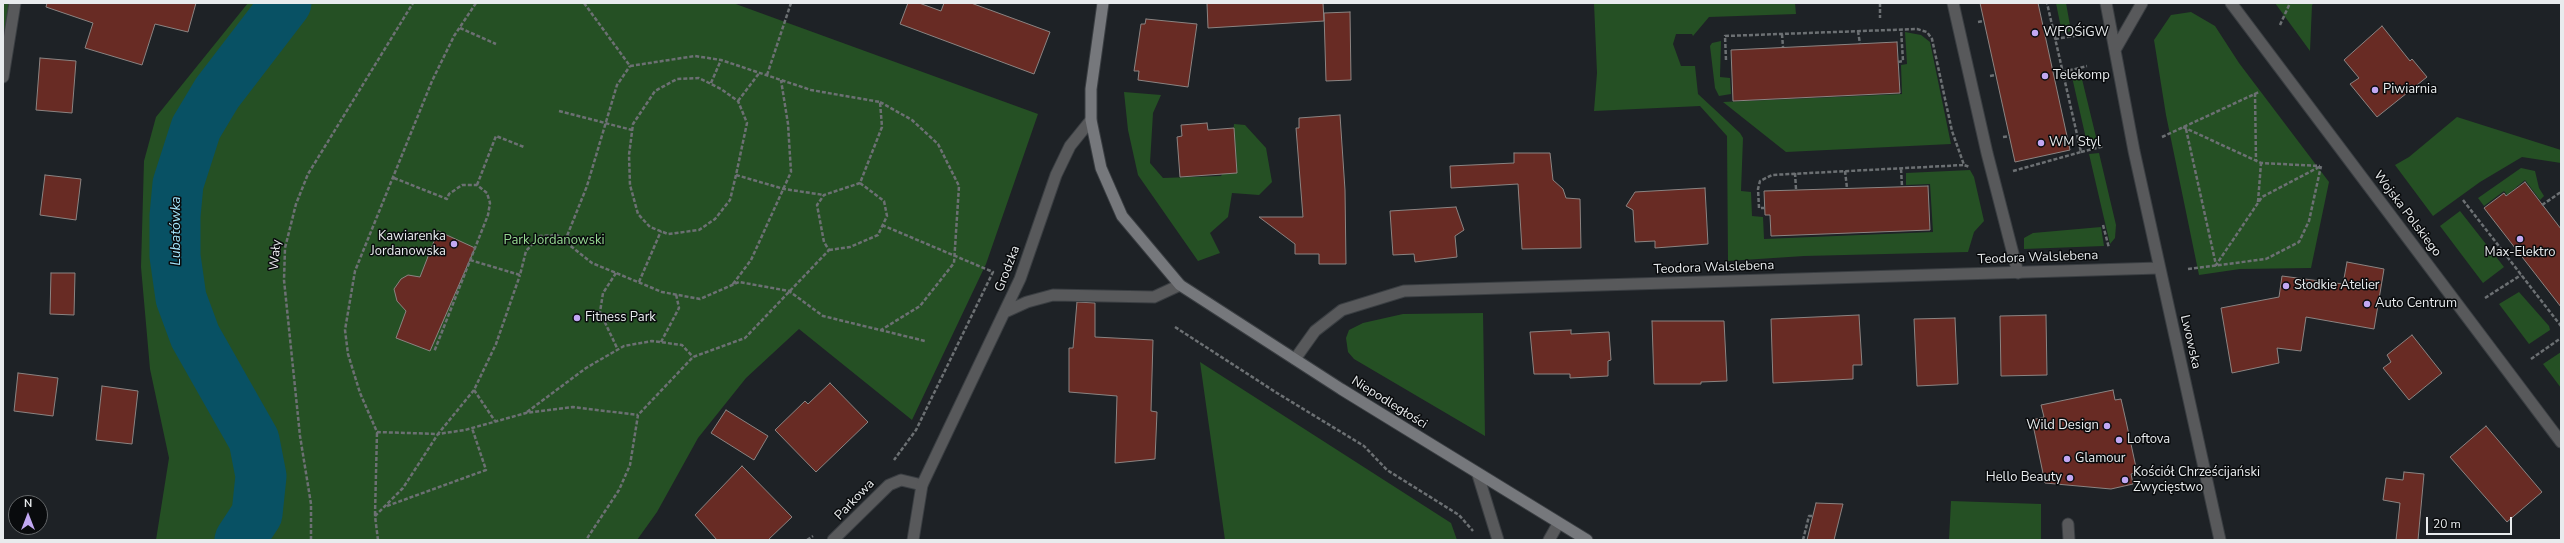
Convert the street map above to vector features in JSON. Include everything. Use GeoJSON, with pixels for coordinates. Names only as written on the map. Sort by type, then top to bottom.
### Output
{"type":"FeatureCollection","features":[{"type":"Feature","properties":{"kind":"main road"},"geometry":{"type":"LineString","coordinates":[[1091,120],[1091,89],[1103,3]]}},
{"type":"Feature","properties":{"kind":"main road","name":"Niepodległości"},"geometry":{"type":"LineString","coordinates":[[1091,120],[1101,168],[1122,216],[1180,285],[1478,475],[1587,540]]}},
{"type":"Feature","properties":{"kind":"street"},"geometry":{"type":"LineString","coordinates":[[3,77],[15,3]]}},
{"type":"Feature","properties":{"kind":"street"},"geometry":{"type":"LineString","coordinates":[[1953,3],[1987,153],[2018,273]]}},
{"type":"Feature","properties":{"kind":"street","name":"Lwowska"},"geometry":{"type":"LineString","coordinates":[[2106,3],[2134,151],[2220,540]]}},
{"type":"Feature","properties":{"kind":"street"},"geometry":{"type":"LineString","coordinates":[[2115,50],[2142,3]]}},
{"type":"Feature","properties":{"kind":"street","name":"Wojska Polskiego"},"geometry":{"type":"LineString","coordinates":[[2231,3],[2561,442]]}},
{"type":"Feature","properties":{"kind":"street","name":"Grodzka"},"geometry":{"type":"LineString","coordinates":[[913,540],[922,485],[1020,279],[1056,176],[1070,146],[1091,120]]}},
{"type":"Feature","properties":{"kind":"street","name":"Teodora Walslebena"},"geometry":{"type":"LineString","coordinates":[[1295,359],[1315,331],[1342,310],[1404,291],[2159,268]]}},
{"type":"Feature","properties":{"kind":"street"},"geometry":{"type":"LineString","coordinates":[[1005,312],[1027,302],[1053,295],[1154,297],[1180,285]]}},
{"type":"Feature","properties":{"kind":"street"},"geometry":{"type":"LineString","coordinates":[[1478,475],[1498,540]]}},
{"type":"Feature","properties":{"kind":"street","name":"Parkowa"},"geometry":{"type":"LineString","coordinates":[[833,540],[889,485],[901,480],[922,485]]}},
{"type":"Feature","properties":{"kind":"street"},"geometry":{"type":"LineString","coordinates":[[1549,540],[1558,524]]}},
{"type":"Feature","properties":{"kind":"street"},"geometry":{"type":"LineString","coordinates":[[2068,524],[2069,540]]}},
{"type":"Feature","properties":{"kind":"path","name":"Wały"},"geometry":{"type":"LineString","coordinates":[[311,540],[311,504],[300,436],[284,280],[285,248],[296,204],[308,174],[413,3]]}},
{"type":"Feature","properties":{"kind":"path"},"geometry":{"type":"LineString","coordinates":[[378,540],[375,516],[377,432],[360,393],[348,354],[345,330],[355,271],[432,82],[460,28],[476,3]]}},
{"type":"Feature","properties":{"kind":"path"},"geometry":{"type":"LineString","coordinates":[[584,3],[630,66]]}},
{"type":"Feature","properties":{"kind":"path"},"geometry":{"type":"LineString","coordinates":[[767,75],[791,3]]}},
{"type":"Feature","properties":{"kind":"path"},"geometry":{"type":"LineString","coordinates":[[1880,3],[1880,18]]}},
{"type":"Feature","properties":{"kind":"path"},"geometry":{"type":"LineString","coordinates":[[2047,3],[2081,152]]}},
{"type":"Feature","properties":{"kind":"path"},"geometry":{"type":"LineString","coordinates":[[2280,25],[2290,3]]}},
{"type":"Feature","properties":{"kind":"path"},"geometry":{"type":"LineString","coordinates":[[460,28],[496,44]]}},
{"type":"Feature","properties":{"kind":"path"},"geometry":{"type":"LineString","coordinates":[[1726,60],[1725,36],[1917,29],[1927,32],[1932,40],[1952,131],[1964,165]]}},
{"type":"Feature","properties":{"kind":"path"},"geometry":{"type":"LineString","coordinates":[[1898,62],[1903,61],[1901,30]]}},
{"type":"Feature","properties":{"kind":"path"},"geometry":{"type":"LineString","coordinates":[[1858,31],[1860,44]]}},
{"type":"Feature","properties":{"kind":"path"},"geometry":{"type":"LineString","coordinates":[[1782,34],[1783,47]]}},
{"type":"Feature","properties":{"kind":"path"},"geometry":{"type":"LineString","coordinates":[[2055,40],[2080,35]]}},
{"type":"Feature","properties":{"kind":"path"},"geometry":{"type":"LineString","coordinates":[[565,241],[587,186],[617,85],[630,66],[695,56],[722,60],[811,90],[880,102],[912,120],[938,144],[959,186],[954,263],[920,306],[881,330]]}},
{"type":"Feature","properties":{"kind":"path"},"geometry":{"type":"LineString","coordinates":[[711,83],[722,60]]}},
{"type":"Feature","properties":{"kind":"path"},"geometry":{"type":"LineString","coordinates":[[2063,72],[2087,66]]}},
{"type":"Feature","properties":{"kind":"path"},"geometry":{"type":"LineString","coordinates":[[738,101],[760,72]]}},
{"type":"Feature","properties":{"kind":"path"},"geometry":{"type":"LineString","coordinates":[[699,78],[711,83],[738,101],[747,122],[730,200],[715,219],[699,230],[668,234],[650,227],[638,214],[630,185],[629,155],[633,124],[655,90],[677,79],[699,78]]}},
{"type":"Feature","properties":{"kind":"path"},"geometry":{"type":"LineString","coordinates":[[733,285],[751,260],[791,172],[788,124],[781,80]]}},
{"type":"Feature","properties":{"kind":"path"},"geometry":{"type":"LineString","coordinates":[[2162,137],[2259,92]]}},
{"type":"Feature","properties":{"kind":"path"},"geometry":{"type":"LineString","coordinates":[[2255,93],[2256,161]]}},
{"type":"Feature","properties":{"kind":"path"},"geometry":{"type":"LineString","coordinates":[[860,183],[882,127],[880,102]]}},
{"type":"Feature","properties":{"kind":"path"},"geometry":{"type":"LineString","coordinates":[[559,111],[632,130]]}},
{"type":"Feature","properties":{"kind":"path"},"geometry":{"type":"LineString","coordinates":[[2183,127],[2261,163],[2321,166]]}},
{"type":"Feature","properties":{"kind":"path"},"geometry":{"type":"LineString","coordinates":[[2186,129],[2216,265]]}},
{"type":"Feature","properties":{"kind":"path"},"geometry":{"type":"LineString","coordinates":[[477,184],[496,136],[524,147]]}},
{"type":"Feature","properties":{"kind":"path"},"geometry":{"type":"LineString","coordinates":[[2008,172],[2104,146]]}},
{"type":"Feature","properties":{"kind":"path"},"geometry":{"type":"LineString","coordinates":[[2258,202],[2261,163]]}},
{"type":"Feature","properties":{"kind":"path"},"geometry":{"type":"LineString","coordinates":[[1765,208],[1759,208],[1758,189],[1760,181],[1772,175],[1964,165],[1972,170]]}},
{"type":"Feature","properties":{"kind":"path"},"geometry":{"type":"LineString","coordinates":[[2216,265],[2262,197],[2321,166]]}},
{"type":"Feature","properties":{"kind":"path"},"geometry":{"type":"LineString","coordinates":[[2188,269],[2266,258],[2299,242],[2309,221],[2321,166]]}},
{"type":"Feature","properties":{"kind":"path"},"geometry":{"type":"LineString","coordinates":[[1901,169],[1902,186]]}},
{"type":"Feature","properties":{"kind":"path"},"geometry":{"type":"LineString","coordinates":[[1846,171],[1847,188]]}},
{"type":"Feature","properties":{"kind":"path"},"geometry":{"type":"LineString","coordinates":[[1795,173],[1796,189]]}},
{"type":"Feature","properties":{"kind":"path"},"geometry":{"type":"LineString","coordinates":[[736,175],[784,189],[824,195],[860,183]]}},
{"type":"Feature","properties":{"kind":"path"},"geometry":{"type":"LineString","coordinates":[[394,178],[447,199],[449,194],[462,185],[477,184],[487,193],[490,203],[488,215],[434,352]]}},
{"type":"Feature","properties":{"kind":"path"},"geometry":{"type":"LineString","coordinates":[[586,540],[619,490],[630,465],[638,414],[693,357],[745,338],[829,250],[850,247],[878,235],[887,216],[884,201],[860,183]]}},
{"type":"Feature","properties":{"kind":"path"},"geometry":{"type":"LineString","coordinates":[[2542,205],[2561,192]]}},
{"type":"Feature","properties":{"kind":"path"},"geometry":{"type":"LineString","coordinates":[[824,195],[817,205],[824,242],[829,250]]}},
{"type":"Feature","properties":{"kind":"path"},"geometry":{"type":"LineString","coordinates":[[2463,200],[2561,326]]}},
{"type":"Feature","properties":{"kind":"path"},"geometry":{"type":"LineString","coordinates":[[882,225],[993,272],[916,430],[893,461]]}},
{"type":"Feature","properties":{"kind":"path"},"geometry":{"type":"LineString","coordinates":[[2103,225],[2109,248]]}},
{"type":"Feature","properties":{"kind":"path"},"geometry":{"type":"LineString","coordinates":[[639,282],[661,231]]}},
{"type":"Feature","properties":{"kind":"path"},"geometry":{"type":"LineString","coordinates":[[375,516],[403,488],[438,434],[474,390],[496,344],[520,275],[526,251],[540,236],[557,235],[592,263],[662,292],[700,299],[739,282],[789,291],[823,316],[925,341]]}},
{"type":"Feature","properties":{"kind":"path"},"geometry":{"type":"LineString","coordinates":[[470,260],[520,275]]}},
{"type":"Feature","properties":{"kind":"path"},"geometry":{"type":"LineString","coordinates":[[616,273],[603,293],[600,312],[618,350]]}},
{"type":"Feature","properties":{"kind":"path"},"geometry":{"type":"LineString","coordinates":[[2485,298],[2521,275]]}},
{"type":"Feature","properties":{"kind":"path"},"geometry":{"type":"LineString","coordinates":[[661,342],[679,308],[676,294]]}},
{"type":"Feature","properties":{"kind":"path"},"geometry":{"type":"LineString","coordinates":[[1175,327],[1276,393],[1364,446],[1387,470],[1459,515],[1475,533]]}},
{"type":"Feature","properties":{"kind":"path"},"geometry":{"type":"LineString","coordinates":[[2531,359],[2561,338]]}},
{"type":"Feature","properties":{"kind":"path"},"geometry":{"type":"LineString","coordinates":[[526,413],[586,368],[618,350],[652,341],[682,345],[693,357]]}},
{"type":"Feature","properties":{"kind":"path"},"geometry":{"type":"LineString","coordinates":[[474,390],[495,421]]}},
{"type":"Feature","properties":{"kind":"path"},"geometry":{"type":"LineString","coordinates":[[377,432],[438,434],[472,428],[526,413],[573,407],[638,414]]}},
{"type":"Feature","properties":{"kind":"path"},"geometry":{"type":"LineString","coordinates":[[384,507],[486,470],[472,428]]}},
{"type":"Feature","properties":{"kind":"path"},"geometry":{"type":"LineString","coordinates":[[1803,540],[1809,516],[1813,516]]}},
{"type":"Feature","properties":{"kind":"path"},"geometry":{"type":"LineString","coordinates":[[807,540],[820,531]]}},
{"type":"Feature","properties":{"kind":"green space"},"geometry":{"type":"Polygon","coordinates":[[[3,3],[15,3],[3,65],[3,3]]]}},
{"type":"Feature","properties":{"kind":"green space","name":"Park Jordanowski"},"geometry":{"type":"Polygon","coordinates":[[[248,3],[733,3],[1038,114],[986,264],[912,420],[799,329],[746,378],[698,438],[657,512],[637,540],[156,540],[169,458],[150,369],[141,267],[144,161],[156,117],[248,3]]]}},
{"type":"Feature","properties":{"kind":"green space"},"geometry":{"type":"Polygon","coordinates":[[[1594,3],[1795,3],[1796,14],[1709,17],[1693,36],[1692,34],[1676,34],[1673,44],[1681,66],[1695,66],[1698,94],[1740,133],[1743,138],[1741,191],[1751,192],[1752,216],[1763,217],[1764,239],[1933,232],[1930,184],[1906,185],[1906,173],[1970,170],[1974,177],[1984,221],[1974,232],[1968,252],[1804,256],[1728,261],[1727,136],[1700,106],[1594,111],[1597,73],[1594,3]]]}},
{"type":"Feature","properties":{"kind":"green space"},"geometry":{"type":"Polygon","coordinates":[[[2056,3],[2066,3],[2071,31],[2062,33],[2056,3]]]}},
{"type":"Feature","properties":{"kind":"green space"},"geometry":{"type":"Polygon","coordinates":[[[2275,3],[2314,3],[2312,5],[2310,51],[2275,3]]]}},
{"type":"Feature","properties":{"kind":"green space"},"geometry":{"type":"Polygon","coordinates":[[[2191,12],[2215,26],[2239,63],[2329,182],[2311,268],[2240,269],[2199,275],[2166,115],[2154,40],[2171,15],[2191,12]]]}},
{"type":"Feature","properties":{"kind":"green space"},"geometry":{"type":"Polygon","coordinates":[[[1905,32],[1921,35],[1930,42],[1951,144],[1786,152],[1723,102],[1902,94],[1901,65],[1907,64],[1905,32]]]}},
{"type":"Feature","properties":{"kind":"green space"},"geometry":{"type":"Polygon","coordinates":[[[1721,41],[1720,77],[1730,78],[1731,94],[1719,96],[1715,88],[1710,46],[1712,43],[1721,41]]]}},
{"type":"Feature","properties":{"kind":"green space"},"geometry":{"type":"Polygon","coordinates":[[[2081,75],[2097,141],[2092,143],[2087,143],[2072,77],[2081,75]]]}},
{"type":"Feature","properties":{"kind":"green space"},"geometry":{"type":"Polygon","coordinates":[[[1124,92],[1161,95],[1153,113],[1150,163],[1163,178],[1221,176],[1231,161],[1234,124],[1245,125],[1266,148],[1272,182],[1259,195],[1232,193],[1228,217],[1210,233],[1220,253],[1198,261],[1138,175],[1128,130],[1124,92]]]}},
{"type":"Feature","properties":{"kind":"green space"},"geometry":{"type":"Polygon","coordinates":[[[2457,117],[2561,150],[2561,163],[2522,157],[2480,182],[2433,216],[2395,165],[2409,157],[2457,117]]]}},
{"type":"Feature","properties":{"kind":"green space"},"geometry":{"type":"Polygon","coordinates":[[[2099,153],[2116,225],[2115,238],[2110,244],[2089,154],[2099,153]]]}},
{"type":"Feature","properties":{"kind":"green space"},"geometry":{"type":"Polygon","coordinates":[[[2521,168],[2535,171],[2539,188],[2544,196],[2540,200],[2525,180],[2507,195],[2504,191],[2484,206],[2478,198],[2521,168]]]}},
{"type":"Feature","properties":{"kind":"green space"},"geometry":{"type":"Polygon","coordinates":[[[2460,211],[2504,267],[2483,283],[2440,226],[2460,211]]]}},
{"type":"Feature","properties":{"kind":"green space"},"geometry":{"type":"Polygon","coordinates":[[[2101,227],[2104,246],[2024,249],[2024,238],[2033,233],[2101,227]]]}},
{"type":"Feature","properties":{"kind":"green space"},"geometry":{"type":"Polygon","coordinates":[[[2519,292],[2549,326],[2550,330],[2529,344],[2499,304],[2519,292]]]}},
{"type":"Feature","properties":{"kind":"green space"},"geometry":{"type":"Polygon","coordinates":[[[1483,313],[1485,436],[1354,359],[1348,352],[1346,338],[1349,330],[1363,323],[1403,314],[1483,313]]]}},
{"type":"Feature","properties":{"kind":"green space"},"geometry":{"type":"Polygon","coordinates":[[[2561,352],[2561,388],[2543,364],[2561,352]]]}},
{"type":"Feature","properties":{"kind":"green space"},"geometry":{"type":"Polygon","coordinates":[[[1200,362],[1451,523],[1457,540],[1225,540],[1200,362]]]}},
{"type":"Feature","properties":{"kind":"green space"},"geometry":{"type":"Polygon","coordinates":[[[1951,501],[2041,504],[2041,540],[1949,540],[1951,501]]]}},
{"type":"Feature","properties":{"kind":"building"},"geometry":{"type":"Polygon","coordinates":[[[47,3],[196,3],[188,32],[155,24],[142,65],[85,48],[93,23],[46,7],[47,3]]]}},
{"type":"Feature","properties":{"kind":"building"},"geometry":{"type":"Polygon","coordinates":[[[908,3],[919,3],[941,11],[944,3],[971,3],[1050,32],[1034,74],[900,24],[908,3]]]}},
{"type":"Feature","properties":{"kind":"building"},"geometry":{"type":"Polygon","coordinates":[[[1207,3],[1323,3],[1324,21],[1208,28],[1207,3]]]}},
{"type":"Feature","properties":{"kind":"building"},"geometry":{"type":"Polygon","coordinates":[[[1980,3],[2038,3],[2070,150],[2015,162],[1980,3]]]}},
{"type":"Feature","properties":{"kind":"building"},"geometry":{"type":"Polygon","coordinates":[[[1350,12],[1351,80],[1326,81],[1324,13],[1350,12]]]}},
{"type":"Feature","properties":{"kind":"building"},"geometry":{"type":"Polygon","coordinates":[[[1146,19],[1197,24],[1188,87],[1138,80],[1139,71],[1134,71],[1141,24],[1145,24],[1146,19]]]}},
{"type":"Feature","properties":{"kind":"building"},"geometry":{"type":"Polygon","coordinates":[[[2382,26],[2410,61],[2412,59],[2427,77],[2377,117],[2350,84],[2359,78],[2344,60],[2382,26]]]}},
{"type":"Feature","properties":{"kind":"building"},"geometry":{"type":"Polygon","coordinates":[[[1897,42],[1900,93],[1733,101],[1731,50],[1897,42]]]}},
{"type":"Feature","properties":{"kind":"building"},"geometry":{"type":"Polygon","coordinates":[[[40,58],[76,61],[72,113],[36,110],[40,58]]]}},
{"type":"Feature","properties":{"kind":"building"},"geometry":{"type":"Polygon","coordinates":[[[1340,115],[1345,190],[1346,264],[1319,264],[1319,254],[1295,254],[1295,244],[1259,217],[1303,217],[1296,128],[1299,128],[1299,118],[1340,115]]]}},
{"type":"Feature","properties":{"kind":"building"},"geometry":{"type":"Polygon","coordinates":[[[1207,123],[1208,130],[1234,128],[1237,173],[1180,177],[1177,137],[1182,136],[1181,125],[1207,123]]]}},
{"type":"Feature","properties":{"kind":"building"},"geometry":{"type":"Polygon","coordinates":[[[1514,153],[1550,153],[1553,180],[1563,189],[1566,198],[1580,199],[1581,248],[1522,249],[1518,184],[1451,188],[1450,166],[1514,163],[1514,153]]]}},
{"type":"Feature","properties":{"kind":"building"},"geometry":{"type":"Polygon","coordinates":[[[45,175],[81,179],[76,220],[40,215],[45,175]]]}},
{"type":"Feature","properties":{"kind":"building"},"geometry":{"type":"Polygon","coordinates":[[[2525,182],[2561,229],[2561,307],[2484,208],[2504,193],[2506,196],[2525,182]]]}},
{"type":"Feature","properties":{"kind":"building"},"geometry":{"type":"Polygon","coordinates":[[[1928,186],[1930,230],[1771,236],[1770,215],[1765,215],[1764,191],[1928,186]]]}},
{"type":"Feature","properties":{"kind":"building"},"geometry":{"type":"Polygon","coordinates":[[[1705,188],[1708,244],[1655,248],[1655,241],[1635,242],[1633,210],[1626,206],[1635,192],[1705,188]]]}},
{"type":"Feature","properties":{"kind":"building"},"geometry":{"type":"Polygon","coordinates":[[[1456,207],[1464,230],[1455,236],[1457,257],[1415,262],[1414,254],[1393,255],[1390,211],[1456,207]]]}},
{"type":"Feature","properties":{"kind":"building"},"geometry":{"type":"Polygon","coordinates":[[[438,231],[475,248],[430,351],[396,338],[406,311],[397,301],[394,289],[401,279],[408,275],[420,277],[438,231]]]}},
{"type":"Feature","properties":{"kind":"building"},"geometry":{"type":"Polygon","coordinates":[[[2347,262],[2384,269],[2374,329],[2306,317],[2301,351],[2277,348],[2279,363],[2232,373],[2221,308],[2279,297],[2282,276],[2343,284],[2347,262]]]}},
{"type":"Feature","properties":{"kind":"building"},"geometry":{"type":"Polygon","coordinates":[[[51,273],[75,273],[74,315],[50,314],[51,273]]]}},
{"type":"Feature","properties":{"kind":"building"},"geometry":{"type":"Polygon","coordinates":[[[1077,302],[1095,303],[1095,337],[1153,340],[1151,411],[1157,412],[1155,459],[1115,463],[1117,396],[1069,392],[1069,348],[1073,348],[1077,302]]]}},
{"type":"Feature","properties":{"kind":"building"},"geometry":{"type":"Polygon","coordinates":[[[1859,315],[1862,365],[1853,365],[1853,379],[1773,383],[1771,319],[1859,315]]]}},
{"type":"Feature","properties":{"kind":"building"},"geometry":{"type":"Polygon","coordinates":[[[2046,315],[2047,375],[2001,376],[2000,316],[2046,315]]]}},
{"type":"Feature","properties":{"kind":"building"},"geometry":{"type":"Polygon","coordinates":[[[1955,318],[1958,384],[1917,386],[1914,319],[1955,318]]]}},
{"type":"Feature","properties":{"kind":"building"},"geometry":{"type":"Polygon","coordinates":[[[1652,321],[1724,321],[1727,381],[1701,382],[1701,384],[1654,384],[1652,321]]]}},
{"type":"Feature","properties":{"kind":"building"},"geometry":{"type":"Polygon","coordinates":[[[1571,330],[1571,334],[1609,332],[1611,360],[1608,361],[1608,376],[1570,378],[1570,374],[1534,374],[1530,332],[1571,330]]]}},
{"type":"Feature","properties":{"kind":"building"},"geometry":{"type":"Polygon","coordinates":[[[2412,335],[2442,373],[2409,400],[2383,368],[2391,362],[2387,355],[2412,335]]]}},
{"type":"Feature","properties":{"kind":"building"},"geometry":{"type":"Polygon","coordinates":[[[18,373],[58,378],[53,416],[14,411],[18,373]]]}},
{"type":"Feature","properties":{"kind":"building"},"geometry":{"type":"Polygon","coordinates":[[[830,383],[868,422],[816,472],[775,430],[805,401],[808,404],[830,383]]]}},
{"type":"Feature","properties":{"kind":"building"},"geometry":{"type":"Polygon","coordinates":[[[102,386],[138,391],[132,444],[96,440],[102,386]]]}},
{"type":"Feature","properties":{"kind":"building"},"geometry":{"type":"Polygon","coordinates":[[[2113,390],[2115,400],[2121,399],[2137,472],[2131,474],[2133,484],[2111,489],[2045,483],[2032,420],[2044,417],[2041,405],[2113,390]]]}},
{"type":"Feature","properties":{"kind":"building"},"geometry":{"type":"Polygon","coordinates":[[[726,410],[768,436],[754,460],[711,433],[726,410]]]}},
{"type":"Feature","properties":{"kind":"building"},"geometry":{"type":"Polygon","coordinates":[[[2486,426],[2542,492],[2507,522],[2450,457],[2486,426]]]}},
{"type":"Feature","properties":{"kind":"building"},"geometry":{"type":"Polygon","coordinates":[[[742,466],[792,517],[768,540],[717,540],[695,515],[742,466]]]}},
{"type":"Feature","properties":{"kind":"building"},"geometry":{"type":"Polygon","coordinates":[[[2404,472],[2424,474],[2418,540],[2396,540],[2400,503],[2383,500],[2386,478],[2403,480],[2404,472]]]}},
{"type":"Feature","properties":{"kind":"building"},"geometry":{"type":"Polygon","coordinates":[[[1816,503],[1843,504],[1834,540],[1807,540],[1816,503]]]}},
{"type":"Feature","properties":{"kind":"waterway","name":"Lubatówka"},"geometry":{"type":"LineString","coordinates":[[240,540],[257,514],[261,476],[254,440],[195,336],[181,298],[175,256],[175,216],[178,184],[196,128],[217,93],[286,3]]}},
{"type":"Feature","properties":{"kind":"place","name":"WFOŚiGW"},"geometry":{"type":"Point","coordinates":[2035,33]}},
{"type":"Feature","properties":{"kind":"place","name":"Telekomp"},"geometry":{"type":"Point","coordinates":[2045,76]}},
{"type":"Feature","properties":{"kind":"place","name":"Piwiarnia"},"geometry":{"type":"Point","coordinates":[2375,90]}},
{"type":"Feature","properties":{"kind":"place","name":"WM Styl"},"geometry":{"type":"Point","coordinates":[2041,143]}},
{"type":"Feature","properties":{"kind":"place","name":"Max-Elektro"},"geometry":{"type":"Point","coordinates":[2520,239]}},
{"type":"Feature","properties":{"kind":"place","name":"Kawiarenka Jordanowska"},"geometry":{"type":"Point","coordinates":[454,244]}},
{"type":"Feature","properties":{"kind":"place","name":"Słodkie Atelier"},"geometry":{"type":"Point","coordinates":[2286,286]}},
{"type":"Feature","properties":{"kind":"place","name":"Auto Centrum"},"geometry":{"type":"Point","coordinates":[2367,304]}},
{"type":"Feature","properties":{"kind":"place","name":"Fitness Park"},"geometry":{"type":"Point","coordinates":[577,318]}},
{"type":"Feature","properties":{"kind":"place","name":"Wild Design"},"geometry":{"type":"Point","coordinates":[2107,426]}},
{"type":"Feature","properties":{"kind":"place","name":"Loftova"},"geometry":{"type":"Point","coordinates":[2119,440]}},
{"type":"Feature","properties":{"kind":"place","name":"Glamour"},"geometry":{"type":"Point","coordinates":[2067,459]}},
{"type":"Feature","properties":{"kind":"place","name":"Hello Beauty"},"geometry":{"type":"Point","coordinates":[2070,478]}},
{"type":"Feature","properties":{"kind":"place","name":"Kościół Chrześcijański Zwycięstwo"},"geometry":{"type":"Point","coordinates":[2125,480]}}]}
